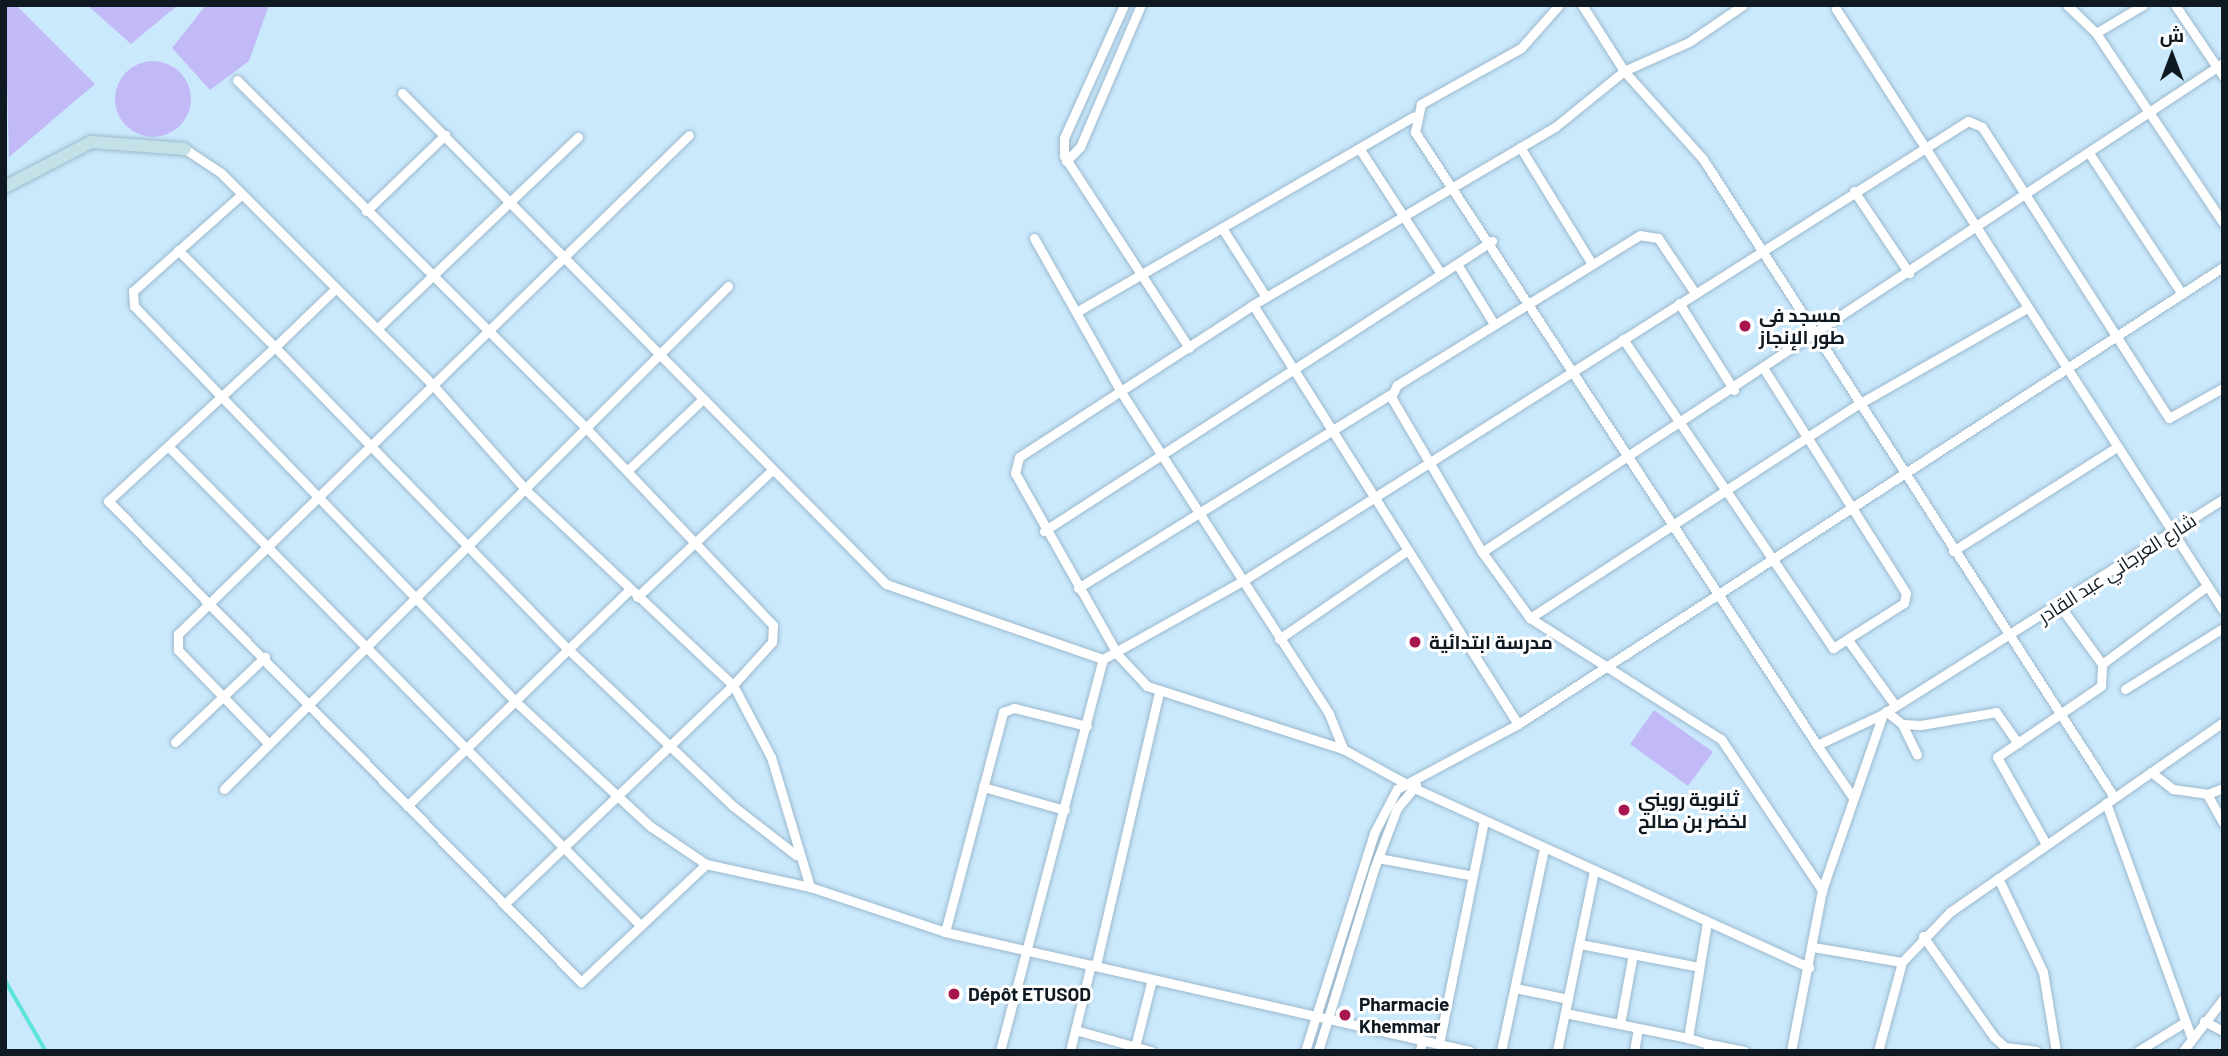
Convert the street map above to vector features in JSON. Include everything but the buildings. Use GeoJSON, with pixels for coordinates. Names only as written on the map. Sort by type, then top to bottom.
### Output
{"type":"FeatureCollection","features":[{"type":"Feature","properties":{"kind":"main road"},"geometry":{"type":"LineString","coordinates":[[5,187],[92,142],[185,149]]}},
{"type":"Feature","properties":{"kind":"street"},"geometry":{"type":"LineString","coordinates":[[1124,5],[1064,138],[1066,161],[1145,272],[1189,348]]}},
{"type":"Feature","properties":{"kind":"street"},"geometry":{"type":"LineString","coordinates":[[1066,161],[1080,148],[1142,5]]}},
{"type":"Feature","properties":{"kind":"street"},"geometry":{"type":"LineString","coordinates":[[1078,311],[1414,116],[1421,104],[1521,48],[1559,5]]}},
{"type":"Feature","properties":{"kind":"street"},"geometry":{"type":"LineString","coordinates":[[1582,5],[1624,71],[1685,135],[1902,475],[2061,715],[2110,800],[2191,1036]]}},
{"type":"Feature","properties":{"kind":"street"},"geometry":{"type":"LineString","coordinates":[[1743,5],[1689,42],[1624,71],[1520,147],[1455,183],[1253,305],[1016,462],[1015,473],[1044,531],[1118,655],[1159,692],[1343,749],[1409,786],[1810,967]]}},
{"type":"Feature","properties":{"kind":"street"},"geometry":{"type":"LineString","coordinates":[[2067,5],[2096,33],[2152,111],[2223,223]]}},
{"type":"Feature","properties":{"kind":"street"},"geometry":{"type":"LineString","coordinates":[[2096,33],[2143,5]]}},
{"type":"Feature","properties":{"kind":"street"},"geometry":{"type":"LineString","coordinates":[[1482,552],[1627,455],[1765,371],[1975,229],[2091,156],[2152,111],[2221,69],[2175,5]]}},
{"type":"Feature","properties":{"kind":"street"},"geometry":{"type":"LineString","coordinates":[[1836,9],[1975,229],[2223,610]]}},
{"type":"Feature","properties":{"kind":"street"},"geometry":{"type":"LineString","coordinates":[[237,79],[366,211],[586,428],[775,631],[733,685],[563,845],[505,904]]}},
{"type":"Feature","properties":{"kind":"street"},"geometry":{"type":"LineString","coordinates":[[402,93],[565,255],[771,471],[886,584],[1102,659],[1118,655],[1241,582],[1854,191],[1973,120],[2028,195],[2170,419],[2223,388]]}},
{"type":"Feature","properties":{"kind":"street"},"geometry":{"type":"LineString","coordinates":[[1414,116],[1419,139],[1455,183],[1532,300],[1671,525],[1852,796]]}},
{"type":"Feature","properties":{"kind":"street"},"geometry":{"type":"LineString","coordinates":[[366,211],[445,135]]}},
{"type":"Feature","properties":{"kind":"street"},"geometry":{"type":"LineString","coordinates":[[269,744],[176,646],[178,634],[690,135]]}},
{"type":"Feature","properties":{"kind":"street"},"geometry":{"type":"LineString","coordinates":[[377,329],[578,137]]}},
{"type":"Feature","properties":{"kind":"street"},"geometry":{"type":"LineString","coordinates":[[1520,147],[1592,264]]}},
{"type":"Feature","properties":{"kind":"street"},"geometry":{"type":"LineString","coordinates":[[1359,148],[1441,274]]}},
{"type":"Feature","properties":{"kind":"street"},"geometry":{"type":"LineString","coordinates":[[185,149],[242,194],[432,384],[528,492],[733,685],[771,757],[796,855],[810,887]]}},
{"type":"Feature","properties":{"kind":"street"},"geometry":{"type":"LineString","coordinates":[[2091,156],[2182,293]]}},
{"type":"Feature","properties":{"kind":"street"},"geometry":{"type":"LineString","coordinates":[[1854,191],[1909,273]]}},
{"type":"Feature","properties":{"kind":"street"},"geometry":{"type":"LineString","coordinates":[[242,194],[132,291],[131,302],[219,397],[320,495],[515,701],[665,838],[706,864],[810,887],[945,932],[1470,1051]]}},
{"type":"Feature","properties":{"kind":"street"},"geometry":{"type":"LineString","coordinates":[[1222,228],[1266,297]]}},
{"type":"Feature","properties":{"kind":"street"},"geometry":{"type":"LineString","coordinates":[[1078,588],[1331,428],[1391,394],[1532,300],[1640,235],[1653,234],[1695,293]]}},
{"type":"Feature","properties":{"kind":"street"},"geometry":{"type":"LineString","coordinates":[[1034,238],[1078,311],[1121,392],[1241,582],[1329,714],[1343,749]]}},
{"type":"Feature","properties":{"kind":"street"},"geometry":{"type":"LineString","coordinates":[[1044,531],[1492,241]]}},
{"type":"Feature","properties":{"kind":"street"},"geometry":{"type":"LineString","coordinates":[[178,250],[372,442],[568,649],[733,806],[796,855]]}},
{"type":"Feature","properties":{"kind":"street"},"geometry":{"type":"LineString","coordinates":[[1457,264],[1494,324]]}},
{"type":"Feature","properties":{"kind":"street"},"geometry":{"type":"LineString","coordinates":[[1305,1051],[1313,1016],[1378,822],[1409,786],[1518,724],[2223,267]]}},
{"type":"Feature","properties":{"kind":"street"},"geometry":{"type":"LineString","coordinates":[[224,789],[416,597],[528,492],[586,428],[728,286]]}},
{"type":"Feature","properties":{"kind":"street"},"geometry":{"type":"LineString","coordinates":[[335,289],[108,501],[311,703],[407,806],[581,982],[639,924],[706,864]]}},
{"type":"Feature","properties":{"kind":"street"},"geometry":{"type":"LineString","coordinates":[[1679,303],[1734,390]]}},
{"type":"Feature","properties":{"kind":"street"},"geometry":{"type":"LineString","coordinates":[[1253,305],[1518,724]]}},
{"type":"Feature","properties":{"kind":"street"},"geometry":{"type":"LineString","coordinates":[[1530,618],[1857,405],[2027,308]]}},
{"type":"Feature","properties":{"kind":"street"},"geometry":{"type":"LineString","coordinates":[[1623,339],[1825,644],[1850,643],[1906,596],[1765,371]]}},
{"type":"Feature","properties":{"kind":"street"},"geometry":{"type":"LineString","coordinates":[[1391,394],[1482,552],[1530,618],[1728,746],[1822,890]]}},
{"type":"Feature","properties":{"kind":"street"},"geometry":{"type":"LineString","coordinates":[[626,471],[703,399]]}},
{"type":"Feature","properties":{"kind":"street"},"geometry":{"type":"LineString","coordinates":[[169,446],[268,545],[464,752],[563,845],[639,924]]}},
{"type":"Feature","properties":{"kind":"street"},"geometry":{"type":"LineString","coordinates":[[1953,551],[2117,447]]}},
{"type":"Feature","properties":{"kind":"street"},"geometry":{"type":"LineString","coordinates":[[637,597],[771,471]]}},
{"type":"Feature","properties":{"kind":"street","name":"شارع العرجاني عبد القادر"},"geometry":{"type":"LineString","coordinates":[[1817,745],[1888,710],[2011,638],[2223,499]]}},
{"type":"Feature","properties":{"kind":"street"},"geometry":{"type":"LineString","coordinates":[[1279,639],[1408,550]]}},
{"type":"Feature","properties":{"kind":"street"},"geometry":{"type":"LineString","coordinates":[[2102,664],[2207,586]]}},
{"type":"Feature","properties":{"kind":"street"},"geometry":{"type":"LineString","coordinates":[[407,806],[630,589]]}},
{"type":"Feature","properties":{"kind":"street"},"geometry":{"type":"LineString","coordinates":[[2046,844],[1996,762],[2018,743],[2104,683],[2102,664],[2060,606]]}},
{"type":"Feature","properties":{"kind":"street"},"geometry":{"type":"LineString","coordinates":[[2125,690],[2223,628]]}},
{"type":"Feature","properties":{"kind":"street"},"geometry":{"type":"LineString","coordinates":[[1850,643],[1888,710],[1902,724],[1917,755]]}},
{"type":"Feature","properties":{"kind":"street"},"geometry":{"type":"LineString","coordinates":[[175,743],[265,657]]}},
{"type":"Feature","properties":{"kind":"street"},"geometry":{"type":"LineString","coordinates":[[1000,1051],[1087,726],[1102,659]]}},
{"type":"Feature","properties":{"kind":"street"},"geometry":{"type":"LineString","coordinates":[[1070,1051],[1159,692]]}},
{"type":"Feature","properties":{"kind":"street"},"geometry":{"type":"LineString","coordinates":[[945,932],[983,787],[1008,709],[1087,726]]}},
{"type":"Feature","properties":{"kind":"street"},"geometry":{"type":"LineString","coordinates":[[1791,1051],[1810,967],[1822,890],[1852,796],[1888,710]]}},
{"type":"Feature","properties":{"kind":"street"},"geometry":{"type":"LineString","coordinates":[[1902,724],[1991,711],[2018,743]]}},
{"type":"Feature","properties":{"kind":"street"},"geometry":{"type":"LineString","coordinates":[[1878,1051],[1902,962],[1923,936],[1998,878],[2223,722]]}},
{"type":"Feature","properties":{"kind":"street"},"geometry":{"type":"LineString","coordinates":[[2151,772],[2173,789],[2207,794],[2223,788]]}},
{"type":"Feature","properties":{"kind":"street"},"geometry":{"type":"LineString","coordinates":[[1318,1051],[1378,858],[1397,808],[1409,786]]}},
{"type":"Feature","properties":{"kind":"street"},"geometry":{"type":"LineString","coordinates":[[983,787],[1065,810]]}},
{"type":"Feature","properties":{"kind":"street"},"geometry":{"type":"LineString","coordinates":[[2207,794],[2223,823]]}},
{"type":"Feature","properties":{"kind":"street"},"geometry":{"type":"LineString","coordinates":[[1439,1044],[1469,875],[1484,820]]}},
{"type":"Feature","properties":{"kind":"street"},"geometry":{"type":"LineString","coordinates":[[1500,1051],[1544,848]]}},
{"type":"Feature","properties":{"kind":"street"},"geometry":{"type":"LineString","coordinates":[[1378,858],[1469,875]]}},
{"type":"Feature","properties":{"kind":"street"},"geometry":{"type":"LineString","coordinates":[[1557,1051],[1594,871]]}},
{"type":"Feature","properties":{"kind":"street"},"geometry":{"type":"LineString","coordinates":[[1998,878],[2043,972],[2056,1051]]}},
{"type":"Feature","properties":{"kind":"street"},"geometry":{"type":"LineString","coordinates":[[1688,1038],[1707,922]]}},
{"type":"Feature","properties":{"kind":"street"},"geometry":{"type":"LineString","coordinates":[[1923,936],[1994,1037],[2005,1047],[2036,1051]]}},
{"type":"Feature","properties":{"kind":"street"},"geometry":{"type":"LineString","coordinates":[[1580,944],[1699,967]]}},
{"type":"Feature","properties":{"kind":"street"},"geometry":{"type":"LineString","coordinates":[[1813,947],[1902,962]]}},
{"type":"Feature","properties":{"kind":"street"},"geometry":{"type":"LineString","coordinates":[[1620,1024],[1633,954]]}},
{"type":"Feature","properties":{"kind":"street"},"geometry":{"type":"LineString","coordinates":[[1135,1047],[1152,979]]}},
{"type":"Feature","properties":{"kind":"street"},"geometry":{"type":"LineString","coordinates":[[1515,988],[1568,999]]}},
{"type":"Feature","properties":{"kind":"street"},"geometry":{"type":"LineString","coordinates":[[2183,1051],[2191,1036],[2223,999]]}},
{"type":"Feature","properties":{"kind":"street"},"geometry":{"type":"LineString","coordinates":[[1565,1013],[1688,1038],[1708,1047],[1744,1051]]}},
{"type":"Feature","properties":{"kind":"street"},"geometry":{"type":"LineString","coordinates":[[2204,1021],[2223,1031]]}},
{"type":"Feature","properties":{"kind":"street"},"geometry":{"type":"LineString","coordinates":[[2138,1051],[2185,1022]]}},
{"type":"Feature","properties":{"kind":"street"},"geometry":{"type":"LineString","coordinates":[[1634,1051],[1638,1028]]}},
{"type":"Feature","properties":{"kind":"street"},"geometry":{"type":"LineString","coordinates":[[1075,1030],[1151,1051]]}},
{"type":"Feature","properties":{"kind":"street"},"geometry":{"type":"LineString","coordinates":[[1420,1051],[1422,1040]]}},
{"type":"Feature","properties":{"kind":"shaded area"},"geometry":{"type":"Polygon","coordinates":[[[5,5],[16,5],[95,84],[9,157],[5,5]]]}},
{"type":"Feature","properties":{"kind":"shaded area"},"geometry":{"type":"Polygon","coordinates":[[[87,5],[178,5],[131,44],[87,5]]]}},
{"type":"Feature","properties":{"kind":"shaded area"},"geometry":{"type":"Polygon","coordinates":[[[206,5],[269,5],[249,61],[210,90],[172,48],[206,5]]]}},
{"type":"Feature","properties":{"kind":"shaded area"},"geometry":{"type":"Polygon","coordinates":[[[146,61],[160,61],[174,67],[185,78],[191,99],[188,114],[180,126],[160,137],[146,137],[132,131],[121,120],[115,106],[115,92],[121,78],[132,67],[146,61]]]}},
{"type":"Feature","properties":{"kind":"shaded area"},"geometry":{"type":"Polygon","coordinates":[[[1654,710],[1713,752],[1688,786],[1630,744],[1654,710]]]}},
{"type":"Feature","properties":{"kind":"waterway"},"geometry":{"type":"LineString","coordinates":[[5,980],[46,1051]]}},
{"type":"Feature","properties":{"kind":"place","name":"مسجد في طور الإنجاز"},"geometry":{"type":"Point","coordinates":[1745,326]}},
{"type":"Feature","properties":{"kind":"place","name":"مدرسة ابتدائية"},"geometry":{"type":"Point","coordinates":[1415,642]}},
{"type":"Feature","properties":{"kind":"place","name":"ثانوية رويني لخضر بن صالح"},"geometry":{"type":"Point","coordinates":[1624,810]}},
{"type":"Feature","properties":{"kind":"place","name":"Dépôt ETUSOD"},"geometry":{"type":"Point","coordinates":[954,994]}},
{"type":"Feature","properties":{"kind":"place","name":"Pharmacie Khemmar"},"geometry":{"type":"Point","coordinates":[1345,1015]}}]}
